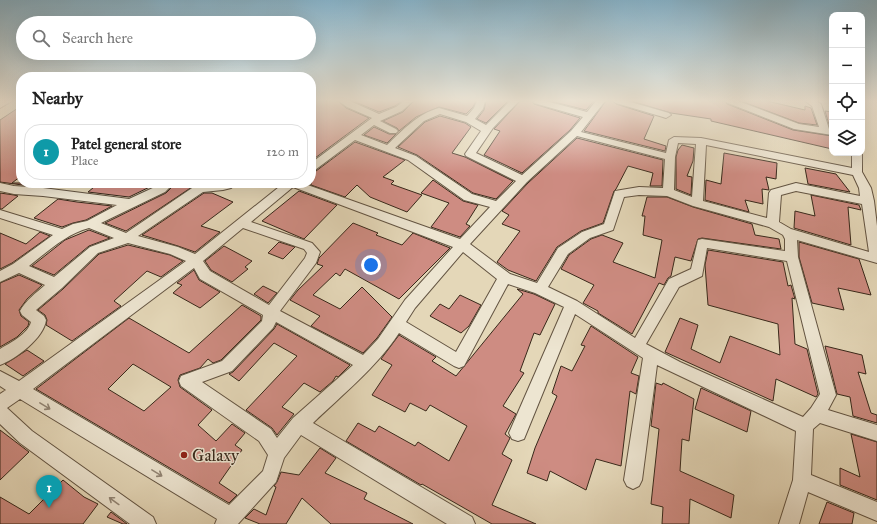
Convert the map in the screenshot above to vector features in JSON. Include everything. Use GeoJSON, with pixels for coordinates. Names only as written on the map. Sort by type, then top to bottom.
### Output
{"type":"FeatureCollection","features":[{"type":"Feature","properties":{"kind":"street"},"geometry":{"type":"LineString","coordinates":[[316,164],[368,125]]}},
{"type":"Feature","properties":{"kind":"street"},"geometry":{"type":"LineString","coordinates":[[385,125],[392,131]]}},
{"type":"Feature","properties":{"kind":"street"},"geometry":{"type":"LineString","coordinates":[[388,149],[414,125]]}},
{"type":"Feature","properties":{"kind":"street"},"geometry":{"type":"LineString","coordinates":[[479,125],[487,130]]}},
{"type":"Feature","properties":{"kind":"street"},"geometry":{"type":"LineString","coordinates":[[491,125],[470,154],[523,180]]}},
{"type":"Feature","properties":{"kind":"street"},"geometry":{"type":"LineString","coordinates":[[0,378],[228,521],[270,476],[277,453],[299,424],[365,364],[383,344],[410,304],[462,245],[523,180],[575,133],[580,125]]}},
{"type":"Feature","properties":{"kind":"street"},"geometry":{"type":"LineString","coordinates":[[793,125],[828,131]]}},
{"type":"Feature","properties":{"kind":"street"},"geometry":{"type":"LineString","coordinates":[[575,133],[670,157]]}},
{"type":"Feature","properties":{"kind":"street"},"geometry":{"type":"LineString","coordinates":[[354,136],[412,158],[468,196],[499,206]]}},
{"type":"Feature","properties":{"kind":"street"},"geometry":{"type":"LineString","coordinates":[[668,192],[670,157],[674,140],[701,141],[857,172]]}},
{"type":"Feature","properties":{"kind":"street"},"geometry":{"type":"LineString","coordinates":[[697,203],[701,141]]}},
{"type":"Feature","properties":{"kind":"street"},"geometry":{"type":"LineString","coordinates":[[540,289],[563,251],[586,235],[609,228],[619,194],[639,191],[668,192],[697,203],[773,224],[787,232],[876,259],[868,200],[865,188],[857,172],[858,156]]}},
{"type":"Feature","properties":{"kind":"street"},"geometry":{"type":"LineString","coordinates":[[0,187],[16,186]]}},
{"type":"Feature","properties":{"kind":"street"},"geometry":{"type":"LineString","coordinates":[[773,224],[776,193],[796,187],[868,200]]}},
{"type":"Feature","properties":{"kind":"street"},"geometry":{"type":"LineString","coordinates":[[33,188],[130,202]]}},
{"type":"Feature","properties":{"kind":"street"},"geometry":{"type":"LineString","coordinates":[[0,277],[18,267],[63,234],[77,227],[90,224],[130,202],[162,188]]}},
{"type":"Feature","properties":{"kind":"street"},"geometry":{"type":"LineString","coordinates":[[0,358],[28,338],[38,327],[39,320],[27,311],[30,306],[57,284],[94,250],[126,238],[201,188]]}},
{"type":"Feature","properties":{"kind":"street"},"geometry":{"type":"LineString","coordinates":[[0,404],[196,260],[285,188]]}},
{"type":"Feature","properties":{"kind":"street"},"geometry":{"type":"LineString","coordinates":[[305,188],[462,245],[505,278],[540,289],[572,305],[644,350],[675,367],[805,426]]}},
{"type":"Feature","properties":{"kind":"street"},"geometry":{"type":"LineString","coordinates":[[0,214],[63,234]]}},
{"type":"Feature","properties":{"kind":"street"},"geometry":{"type":"LineString","coordinates":[[242,223],[308,246],[314,252],[311,260],[271,313],[268,324],[227,366],[187,381],[265,435],[277,453]]}},
{"type":"Feature","properties":{"kind":"street"},"geometry":{"type":"LineString","coordinates":[[90,224],[126,238],[174,250],[196,260],[205,275],[365,364]]}},
{"type":"Feature","properties":{"kind":"street"},"geometry":{"type":"LineString","coordinates":[[787,232],[791,239],[792,257],[828,394],[817,414],[805,426],[802,480],[789,524]]}},
{"type":"Feature","properties":{"kind":"street"},"geometry":{"type":"LineString","coordinates":[[633,480],[644,350],[674,283],[697,272],[702,243],[792,257]]}},
{"type":"Feature","properties":{"kind":"street"},"geometry":{"type":"LineString","coordinates":[[18,267],[57,284]]}},
{"type":"Feature","properties":{"kind":"street"},"geometry":{"type":"LineString","coordinates":[[396,324],[459,361],[505,278]]}},
{"type":"Feature","properties":{"kind":"street"},"geometry":{"type":"LineString","coordinates":[[518,433],[572,305]]}},
{"type":"Feature","properties":{"kind":"street"},"geometry":{"type":"LineString","coordinates":[[0,413],[26,437],[146,524]]}},
{"type":"Feature","properties":{"kind":"street"},"geometry":{"type":"LineString","coordinates":[[817,414],[877,434]]}},
{"type":"Feature","properties":{"kind":"street"},"geometry":{"type":"LineString","coordinates":[[299,424],[464,524]]}},
{"type":"Feature","properties":{"kind":"street"},"geometry":{"type":"LineString","coordinates":[[802,480],[877,512]]}},
{"type":"Feature","properties":{"kind":"building"},"geometry":{"type":"Polygon","coordinates":[[[0,125],[16,125],[16,180],[12,183],[16,184],[0,182],[0,125]]]}},
{"type":"Feature","properties":{"kind":"building"},"geometry":{"type":"Polygon","coordinates":[[[316,125],[359,125],[316,157],[316,125]]]}},
{"type":"Feature","properties":{"kind":"building"},"geometry":{"type":"Polygon","coordinates":[[[392,125],[406,125],[399,131],[392,125]]]}},
{"type":"Feature","properties":{"kind":"building"},"geometry":{"type":"Polygon","coordinates":[[[421,125],[469,125],[471,127],[452,153],[465,157],[513,181],[496,199],[473,193],[417,155],[398,147],[421,125]]]}},
{"type":"Feature","properties":{"kind":"building"},"geometry":{"type":"Polygon","coordinates":[[[497,125],[574,125],[522,173],[484,155],[500,131],[494,129],[497,125]]]}},
{"type":"Feature","properties":{"kind":"building"},"geometry":{"type":"Polygon","coordinates":[[[588,125],[650,125],[644,139],[666,146],[665,151],[584,131],[588,125]]]}},
{"type":"Feature","properties":{"kind":"building"},"geometry":{"type":"Polygon","coordinates":[[[730,125],[781,125],[793,130],[829,136],[829,148],[730,125]]]}},
{"type":"Feature","properties":{"kind":"building"},"geometry":{"type":"Polygon","coordinates":[[[374,127],[389,134],[396,134],[387,143],[364,135],[374,127]]]}},
{"type":"Feature","properties":{"kind":"building"},"geometry":{"type":"Polygon","coordinates":[[[577,138],[663,160],[662,186],[650,186],[653,173],[628,166],[614,191],[603,223],[581,231],[557,247],[536,281],[508,270],[497,262],[520,231],[502,224],[509,215],[502,211],[528,183],[577,138]]]}},
{"type":"Feature","properties":{"kind":"building"},"geometry":{"type":"Polygon","coordinates":[[[355,142],[405,160],[383,177],[394,181],[391,184],[422,195],[407,212],[370,197],[357,185],[345,197],[316,187],[316,171],[355,142]]]}},
{"type":"Feature","properties":{"kind":"building"},"geometry":{"type":"Polygon","coordinates":[[[682,145],[694,148],[693,161],[687,176],[692,177],[691,195],[676,189],[676,157],[678,150],[682,145]]]}},
{"type":"Feature","properties":{"kind":"building"},"geometry":{"type":"Polygon","coordinates":[[[724,153],[777,163],[776,179],[766,177],[769,190],[762,189],[763,204],[745,200],[749,212],[705,200],[706,180],[721,184],[724,153]]]}},
{"type":"Feature","properties":{"kind":"building"},"geometry":{"type":"Polygon","coordinates":[[[805,168],[836,174],[850,192],[808,184],[805,168]]]}},
{"type":"Feature","properties":{"kind":"building"},"geometry":{"type":"Polygon","coordinates":[[[433,180],[463,201],[478,205],[466,224],[470,226],[460,237],[431,227],[449,203],[421,193],[433,180]]]}},
{"type":"Feature","properties":{"kind":"building"},"geometry":{"type":"Polygon","coordinates":[[[93,188],[148,188],[129,197],[88,192],[93,188]]]}},
{"type":"Feature","properties":{"kind":"building"},"geometry":{"type":"Polygon","coordinates":[[[171,188],[190,188],[126,231],[105,223],[166,193],[171,188]]]}},
{"type":"Feature","properties":{"kind":"building"},"geometry":{"type":"Polygon","coordinates":[[[299,191],[337,205],[304,239],[262,221],[299,191]]]}},
{"type":"Feature","properties":{"kind":"building"},"geometry":{"type":"Polygon","coordinates":[[[0,193],[14,195],[18,196],[0,209],[0,193]]]}},
{"type":"Feature","properties":{"kind":"building"},"geometry":{"type":"Polygon","coordinates":[[[204,193],[212,193],[233,202],[201,226],[220,232],[195,252],[142,235],[204,193]]]}},
{"type":"Feature","properties":{"kind":"building"},"geometry":{"type":"Polygon","coordinates":[[[811,195],[859,205],[861,210],[848,207],[851,245],[794,228],[795,211],[815,216],[811,195]]]}},
{"type":"Feature","properties":{"kind":"building"},"geometry":{"type":"Polygon","coordinates":[[[647,197],[667,197],[693,207],[752,224],[755,235],[779,239],[781,249],[702,238],[698,239],[691,261],[675,257],[671,276],[664,285],[659,283],[632,334],[598,313],[598,311],[583,303],[594,285],[561,269],[569,255],[591,239],[602,235],[623,243],[613,262],[655,278],[662,240],[643,235],[645,216],[642,216],[647,197]]]}},
{"type":"Feature","properties":{"kind":"building"},"geometry":{"type":"Polygon","coordinates":[[[58,199],[112,206],[86,220],[62,227],[34,218],[58,199]]]}},
{"type":"Feature","properties":{"kind":"building"},"geometry":{"type":"Polygon","coordinates":[[[353,223],[378,233],[376,235],[402,245],[413,233],[450,248],[399,299],[345,269],[340,276],[336,273],[313,295],[340,309],[362,287],[392,317],[377,338],[363,353],[311,326],[320,316],[290,300],[298,290],[323,266],[317,264],[319,258],[353,223]]]}},
{"type":"Feature","properties":{"kind":"building"},"geometry":{"type":"Polygon","coordinates":[[[89,230],[110,238],[89,246],[54,275],[32,266],[65,240],[89,230]]]}},
{"type":"Feature","properties":{"kind":"building"},"geometry":{"type":"Polygon","coordinates":[[[40,232],[50,236],[12,263],[0,269],[0,233],[26,244],[40,232]]]}},
{"type":"Feature","properties":{"kind":"building"},"geometry":{"type":"Polygon","coordinates":[[[279,242],[295,247],[283,259],[268,253],[279,242]]]}},
{"type":"Feature","properties":{"kind":"building"},"geometry":{"type":"Polygon","coordinates":[[[799,242],[859,259],[871,295],[838,288],[844,310],[812,303],[799,257],[799,242]]]}},
{"type":"Feature","properties":{"kind":"building"},"geometry":{"type":"Polygon","coordinates":[[[128,245],[170,255],[183,261],[161,277],[147,271],[114,301],[121,306],[72,341],[46,325],[47,320],[45,315],[38,310],[63,289],[99,254],[128,245]]]}},
{"type":"Feature","properties":{"kind":"building"},"geometry":{"type":"Polygon","coordinates":[[[224,246],[252,261],[245,267],[248,269],[232,282],[211,270],[205,261],[224,246]]]}},
{"type":"Feature","properties":{"kind":"building"},"geometry":{"type":"Polygon","coordinates":[[[708,250],[783,262],[788,286],[791,285],[795,299],[792,298],[795,344],[807,349],[818,394],[816,397],[776,379],[773,401],[665,352],[680,318],[698,325],[691,349],[720,363],[730,336],[780,355],[778,324],[708,305],[705,265],[708,250]]]}},
{"type":"Feature","properties":{"kind":"building"},"geometry":{"type":"Polygon","coordinates":[[[194,270],[199,280],[220,292],[200,308],[173,293],[182,285],[177,283],[194,270]]]}},
{"type":"Feature","properties":{"kind":"building"},"geometry":{"type":"Polygon","coordinates":[[[19,275],[42,285],[27,299],[19,310],[21,316],[29,322],[28,326],[17,337],[0,347],[0,283],[19,275]]]}},
{"type":"Feature","properties":{"kind":"building"},"geometry":{"type":"Polygon","coordinates":[[[263,286],[277,293],[268,303],[254,294],[263,286]]]}},
{"type":"Feature","properties":{"kind":"building"},"geometry":{"type":"Polygon","coordinates":[[[517,289],[534,294],[555,304],[540,335],[534,333],[520,371],[524,373],[503,406],[516,414],[505,434],[510,438],[502,454],[512,460],[492,505],[536,524],[492,524],[346,441],[358,423],[375,432],[379,426],[415,446],[418,442],[449,461],[467,426],[430,405],[426,411],[410,403],[405,412],[372,395],[392,365],[381,359],[399,335],[436,357],[432,361],[456,376],[523,294],[517,289]]]}},
{"type":"Feature","properties":{"kind":"building"},"geometry":{"type":"Polygon","coordinates":[[[460,295],[481,305],[469,326],[461,333],[430,316],[440,304],[449,309],[460,295]]]}},
{"type":"Feature","properties":{"kind":"building"},"geometry":{"type":"Polygon","coordinates":[[[242,305],[261,316],[261,320],[221,360],[213,363],[208,359],[200,368],[180,375],[178,380],[180,387],[212,410],[198,425],[216,441],[232,424],[245,433],[235,445],[242,450],[219,483],[237,495],[229,503],[36,389],[129,318],[189,353],[242,305]],[[133,364],[108,389],[144,411],[171,387],[133,364]]]}},
{"type":"Feature","properties":{"kind":"building"},"geometry":{"type":"Polygon","coordinates":[[[277,324],[350,365],[320,392],[304,383],[282,407],[294,414],[277,435],[272,428],[246,410],[297,356],[274,343],[239,381],[229,374],[233,372],[277,324]]]}},
{"type":"Feature","properties":{"kind":"building"},"geometry":{"type":"Polygon","coordinates":[[[591,326],[638,357],[631,373],[639,376],[636,394],[630,391],[621,466],[596,459],[586,490],[550,471],[547,481],[527,473],[535,448],[557,396],[552,393],[561,366],[572,371],[585,346],[581,345],[591,326]]]}},
{"type":"Feature","properties":{"kind":"building"},"geometry":{"type":"Polygon","coordinates":[[[825,346],[862,355],[866,374],[858,372],[871,413],[877,415],[877,423],[853,416],[850,397],[837,394],[825,346]]]}},
{"type":"Feature","properties":{"kind":"building"},"geometry":{"type":"Polygon","coordinates":[[[27,350],[44,361],[23,376],[5,364],[27,350]]]}},
{"type":"Feature","properties":{"kind":"building"},"geometry":{"type":"Polygon","coordinates":[[[656,383],[662,385],[663,383],[694,399],[689,441],[682,439],[680,471],[734,495],[731,518],[690,499],[689,524],[662,524],[663,507],[651,504],[659,429],[651,426],[656,383]]]}},
{"type":"Feature","properties":{"kind":"building"},"geometry":{"type":"Polygon","coordinates":[[[701,388],[751,411],[747,432],[695,409],[701,388]]]}},
{"type":"Feature","properties":{"kind":"building"},"geometry":{"type":"Polygon","coordinates":[[[0,430],[29,452],[0,480],[0,430]]]}},
{"type":"Feature","properties":{"kind":"building"},"geometry":{"type":"Polygon","coordinates":[[[851,434],[877,442],[877,500],[840,485],[840,468],[860,477],[851,434]]]}},
{"type":"Feature","properties":{"kind":"building"},"geometry":{"type":"Polygon","coordinates":[[[320,448],[336,458],[325,473],[367,493],[364,499],[413,524],[331,524],[302,498],[286,524],[260,524],[245,518],[254,509],[266,515],[276,487],[274,486],[281,472],[299,475],[320,448]]]}},
{"type":"Feature","properties":{"kind":"building"},"geometry":{"type":"Polygon","coordinates":[[[63,480],[84,497],[98,504],[83,524],[0,524],[0,497],[29,514],[63,480]]]}},
{"type":"Feature","properties":{"kind":"building"},"geometry":{"type":"Polygon","coordinates":[[[827,502],[854,513],[852,524],[819,524],[827,502]]]}},
{"type":"Feature","properties":{"kind":"building"},"geometry":{"type":"Polygon","coordinates":[[[111,512],[127,524],[123,524],[107,517],[111,512]]]}},
{"type":"Feature","properties":{"kind":"place","name":"Galaxy"},"geometry":{"type":"Point","coordinates":[184,455]}},
{"type":"Feature","properties":{"kind":"place","name":"Patel general store"},"geometry":{"type":"Point","coordinates":[49,508]}}]}
